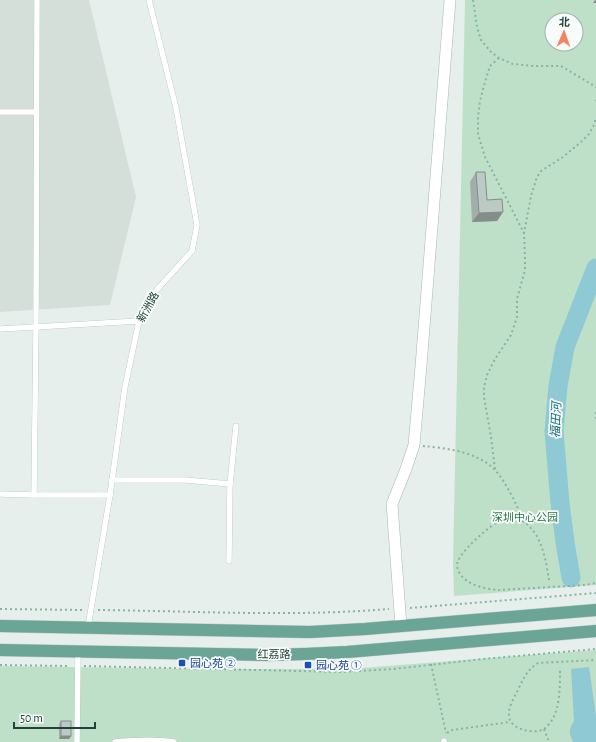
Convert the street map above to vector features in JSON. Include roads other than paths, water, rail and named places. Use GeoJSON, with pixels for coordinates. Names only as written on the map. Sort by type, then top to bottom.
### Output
{"type":"FeatureCollection","features":[{"type":"Feature","properties":{"kind":"main road","name":"红荔路"},"geometry":{"type":"LineString","coordinates":[[0,626],[310,632],[365,630],[596,610]]}},
{"type":"Feature","properties":{"kind":"main road","name":"红荔路"},"geometry":{"type":"LineString","coordinates":[[0,650],[269,655],[305,654],[347,652],[596,631]]}},
{"type":"Feature","properties":{"kind":"street"},"geometry":{"type":"LineString","coordinates":[[401,626],[392,504],[414,445],[450,0]]}},
{"type":"Feature","properties":{"kind":"lane"},"geometry":{"type":"LineString","coordinates":[[34,495],[37,0]]}},
{"type":"Feature","properties":{"kind":"lane","name":"新洲路"},"geometry":{"type":"LineString","coordinates":[[88,627],[110,494],[125,387],[139,321],[153,294],[192,251],[197,225],[176,108],[149,0]]}},
{"type":"Feature","properties":{"kind":"lane"},"geometry":{"type":"LineString","coordinates":[[0,112],[36,112]]}},
{"type":"Feature","properties":{"kind":"lane"},"geometry":{"type":"LineString","coordinates":[[0,329],[139,321]]}},
{"type":"Feature","properties":{"kind":"lane"},"geometry":{"type":"LineString","coordinates":[[229,560],[230,484],[236,426]]}},
{"type":"Feature","properties":{"kind":"lane"},"geometry":{"type":"LineString","coordinates":[[112,480],[185,480],[230,484]]}},
{"type":"Feature","properties":{"kind":"lane"},"geometry":{"type":"LineString","coordinates":[[0,494],[110,494]]}},
{"type":"Feature","properties":{"kind":"lane"},"geometry":{"type":"LineString","coordinates":[[77,742],[78,651]]}},
{"type":"Feature","properties":{"kind":"lane"},"geometry":{"type":"LineString","coordinates":[[115,742],[162,740],[174,742]]}},
{"type":"Feature","properties":{"kind":"water"},"geometry":{"type":"Polygon","coordinates":[[[589,667],[596,716],[596,742],[573,742],[570,732],[574,721],[571,669],[589,667]]]}},
{"type":"Feature","properties":{"kind":"waterway","name":"福田河"},"geometry":{"type":"LineString","coordinates":[[571,578],[560,503],[554,431],[558,386],[565,347],[596,268]]}},
{"type":"Feature","properties":{"kind":"place","name":"园心苑 ②"},"geometry":{"type":"Point","coordinates":[182,663]}},
{"type":"Feature","properties":{"kind":"place","name":"园心苑 ①"},"geometry":{"type":"Point","coordinates":[308,665]}},
{"type":"Feature","properties":{"kind":"park label","name":"深圳中心公园"},"geometry":{"type":"Point","coordinates":[525,517]}}]}
